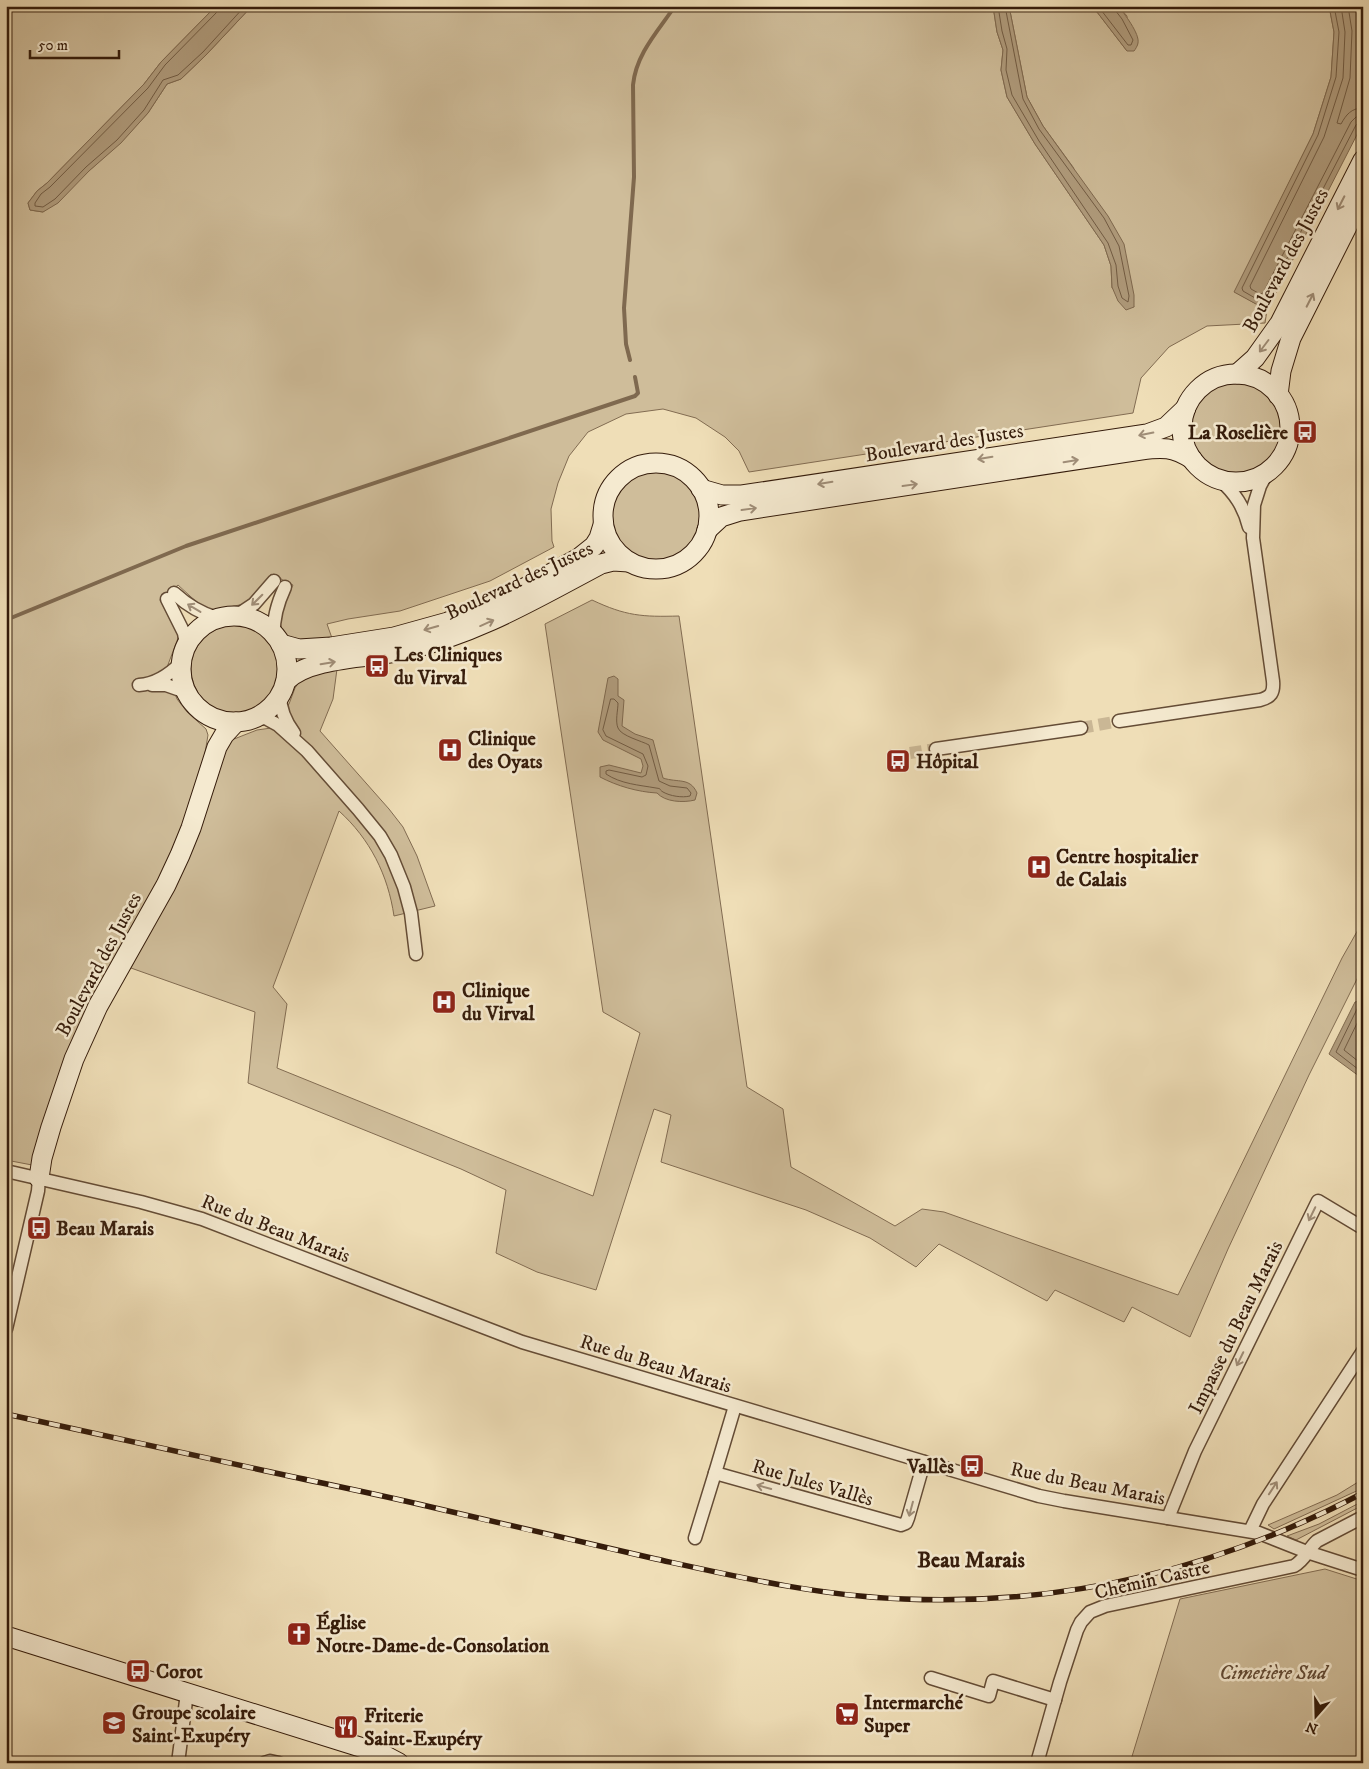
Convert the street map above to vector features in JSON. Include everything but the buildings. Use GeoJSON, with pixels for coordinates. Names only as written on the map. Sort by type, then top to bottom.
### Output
{"type":"FeatureCollection","features":[{"type":"Feature","properties":{"kind":"street","name":"Boulevard des Justes"},"geometry":{"type":"LineString","coordinates":[[1237,374],[1255,358],[1280,323],[1363,160]]}},
{"type":"Feature","properties":{"kind":"street","name":"Boulevard des Justes"},"geometry":{"type":"LineString","coordinates":[[1278,395],[1283,363],[1292,338],[1363,195]]}},
{"type":"Feature","properties":{"kind":"street"},"geometry":{"type":"LineString","coordinates":[[1119,721],[1260,700],[1269,697],[1271,694],[1273,681],[1253,538],[1254,505],[1267,472],[1281,458],[1289,438],[1289,418],[1286,408],[1278,395],[1253,377],[1237,374],[1222,376],[1205,384],[1192,397],[1182,421],[1182,434],[1192,459],[1204,472],[1230,482],[1247,481],[1267,472]]}},
{"type":"Feature","properties":{"kind":"street","name":"Boulevard des Justes"},"geometry":{"type":"LineString","coordinates":[[701,489],[722,496],[742,495],[1147,434],[1166,427],[1186,408]]}},
{"type":"Feature","properties":{"kind":"street","name":"Boulevard des Justes"},"geometry":{"type":"LineString","coordinates":[[707,530],[721,517],[740,511],[1141,450],[1168,448],[1192,459]]}},
{"type":"Feature","properties":{"kind":"street"},"geometry":{"type":"LineString","coordinates":[[655,463],[673,466],[689,475],[701,489],[708,509],[707,530],[697,549],[688,558],[667,568],[654,569],[642,567],[619,555],[611,545],[603,525],[603,507],[609,490],[621,476],[637,466],[655,463]]}},
{"type":"Feature","properties":{"kind":"street"},"geometry":{"type":"LineString","coordinates":[[1219,479],[1240,503],[1253,538]]}},
{"type":"Feature","properties":{"kind":"street","name":"Boulevard des Justes"},"geometry":{"type":"LineString","coordinates":[[278,639],[299,649],[331,647],[387,638],[448,622],[508,596],[578,558],[590,550],[596,542],[603,525]]}},
{"type":"Feature","properties":{"kind":"street","name":"Boulevard des Justes"},"geometry":{"type":"LineString","coordinates":[[283,688],[295,673],[313,665],[387,654],[450,638],[512,612],[601,564],[613,561],[630,562]]}},
{"type":"Feature","properties":{"kind":"street"},"geometry":{"type":"LineString","coordinates":[[236,616],[279,584],[274,626],[287,662],[280,705],[283,716],[307,751]]}},
{"type":"Feature","properties":{"kind":"street"},"geometry":{"type":"LineString","coordinates":[[186,645],[184,632],[171,596],[198,611],[217,618]]}},
{"type":"Feature","properties":{"kind":"street"},"geometry":{"type":"LineString","coordinates":[[278,639],[259,622],[248,617],[217,618],[200,628],[186,645],[181,663],[181,677],[186,692],[200,710],[218,720],[236,722],[258,717],[269,709],[283,688]]}},
{"type":"Feature","properties":{"kind":"street"},"geometry":{"type":"LineString","coordinates":[[181,663],[162,678],[139,685],[166,685],[186,692]]}},
{"type":"Feature","properties":{"kind":"street","name":"Boulevard des Justes"},"geometry":{"type":"LineString","coordinates":[[200,710],[207,722],[212,738],[208,774]]}},
{"type":"Feature","properties":{"kind":"street"},"geometry":{"type":"LineString","coordinates":[[258,717],[278,724],[307,751],[380,836],[391,855],[407,900],[416,954]]}},
{"type":"Feature","properties":{"kind":"street","name":"Boulevard des Justes"},"geometry":{"type":"LineString","coordinates":[[39,1178],[42,1158],[51,1127],[74,1059],[98,1006],[166,885],[196,816],[220,741],[236,722]]}},
{"type":"Feature","properties":{"kind":"street"},"geometry":{"type":"LineString","coordinates":[[936,749],[1080,728]]}},
{"type":"Feature","properties":{"kind":"street","name":"Rue du Beau Marais"},"geometry":{"type":"LineString","coordinates":[[6,1171],[141,1202],[202,1219],[522,1342],[924,1462],[1052,1499],[1250,1531],[1363,1570]]}},
{"type":"Feature","properties":{"kind":"street"},"geometry":{"type":"LineString","coordinates":[[6,1329],[38,1191],[39,1178]]}},
{"type":"Feature","properties":{"kind":"street","name":"Impasse du Beau Marais"},"geometry":{"type":"LineString","coordinates":[[1168,1518],[1190,1461],[1318,1201],[1363,1228]]}},
{"type":"Feature","properties":{"kind":"street"},"geometry":{"type":"LineString","coordinates":[[1250,1531],[1262,1504],[1363,1350]]}},
{"type":"Feature","properties":{"kind":"street"},"geometry":{"type":"LineString","coordinates":[[695,1538],[735,1406]]}},
{"type":"Feature","properties":{"kind":"street","name":"Rue Jules Vallès"},"geometry":{"type":"LineString","coordinates":[[715,1473],[901,1525],[908,1518],[924,1462]]}},
{"type":"Feature","properties":{"kind":"street","name":"Chemin Castre"},"geometry":{"type":"LineString","coordinates":[[1037,1763],[1077,1630],[1090,1612],[1105,1606],[1294,1566],[1303,1560],[1312,1545],[1363,1517]]}},
{"type":"Feature","properties":{"kind":"street"},"geometry":{"type":"LineString","coordinates":[[6,1636],[376,1763]]}},
{"type":"Feature","properties":{"kind":"street"},"geometry":{"type":"LineString","coordinates":[[6,1646],[374,1752],[399,1763]]}},
{"type":"Feature","properties":{"kind":"street"},"geometry":{"type":"LineString","coordinates":[[932,1678],[988,1696],[993,1681],[1055,1700]]}},
{"type":"Feature","properties":{"kind":"street"},"geometry":{"type":"LineString","coordinates":[[178,1763],[186,1698]]}},
{"type":"Feature","properties":{"kind":"street"},"geometry":{"type":"LineString","coordinates":[[264,1763],[270,1761],[279,1763]]}},
{"type":"Feature","properties":{"kind":"green space"},"geometry":{"type":"Polygon","coordinates":[[[6,6],[216,6],[161,62],[144,84],[37,191],[28,203],[30,210],[43,212],[120,143],[148,113],[167,84],[181,79],[252,6],[993,6],[997,32],[1003,50],[1001,70],[1007,97],[1035,144],[1104,245],[1111,266],[1112,288],[1134,307],[1073,167],[1043,126],[1027,97],[1009,6],[1088,6],[1097,12],[1127,51],[1127,16],[1118,6],[1329,6],[1334,32],[1331,77],[1313,134],[1235,292],[1267,310],[1265,323],[1207,326],[1169,347],[1141,378],[1133,413],[749,472],[739,451],[725,437],[696,418],[663,409],[626,414],[588,432],[569,456],[558,483],[551,509],[552,541],[554,547],[490,581],[400,611],[327,624],[333,641],[318,642],[293,639],[281,630],[279,622],[280,613],[293,585],[271,574],[249,603],[215,610],[202,607],[178,585],[161,600],[177,630],[178,638],[166,670],[177,699],[187,712],[206,729],[208,735],[203,765],[229,741],[257,730],[271,728],[289,704],[295,688],[303,676],[337,669],[333,699],[320,731],[403,827],[417,856],[435,906],[394,916],[387,886],[376,859],[360,833],[339,811],[273,987],[287,1004],[277,1068],[593,1196],[640,1033],[603,1012],[545,624],[592,600],[634,614],[679,616],[747,1087],[783,1109],[791,1167],[895,1226],[922,1209],[944,1212],[1178,1295],[1342,958],[1363,921],[1363,967],[1309,1075],[1228,1249],[1190,1337],[1132,1307],[1124,1322],[1055,1290],[1047,1301],[939,1244],[916,1267],[870,1238],[806,1210],[661,1162],[671,1115],[654,1109],[596,1290],[537,1272],[496,1253],[506,1190],[461,1169],[248,1083],[255,1012],[114,962],[32,1165],[6,1160],[6,6]]]}},
{"type":"Feature","properties":{"kind":"green space"},"geometry":{"type":"Polygon","coordinates":[[[1236,383],[1253,387],[1268,396],[1277,411],[1281,428],[1277,445],[1268,460],[1253,469],[1236,473],[1219,469],[1204,460],[1195,445],[1191,428],[1195,411],[1204,396],[1219,387],[1236,383]]]}},
{"type":"Feature","properties":{"kind":"green space"},"geometry":{"type":"Polygon","coordinates":[[[656,471],[673,475],[688,484],[697,499],[701,516],[697,533],[688,548],[673,557],[656,561],[639,557],[624,548],[615,533],[611,516],[615,499],[624,484],[639,475],[656,471]]]}},
{"type":"Feature","properties":{"kind":"green space"},"geometry":{"type":"Polygon","coordinates":[[[226,625],[244,625],[260,632],[272,644],[279,660],[279,678],[272,694],[260,706],[244,713],[226,713],[210,706],[198,694],[191,678],[191,660],[198,644],[210,632],[226,625]]]}},
{"type":"Feature","properties":{"kind":"green space"},"geometry":{"type":"Polygon","coordinates":[[[1363,1479],[1363,1488],[1274,1529],[1268,1525],[1337,1495],[1363,1479]]]}},
{"type":"Feature","properties":{"kind":"green space"},"geometry":{"type":"Polygon","coordinates":[[[1363,1501],[1363,1505],[1296,1540],[1287,1536],[1319,1524],[1363,1501]]]}},
{"type":"Feature","properties":{"kind":"green space","name":"Cimetière Sud"},"geometry":{"type":"Polygon","coordinates":[[[1325,1569],[1363,1581],[1363,1763],[1130,1763],[1180,1599],[1325,1569]]]}},
{"type":"Feature","properties":{"kind":"water"},"geometry":{"type":"Polygon","coordinates":[[[216,6],[252,6],[181,79],[167,84],[148,113],[121,143],[89,171],[58,203],[43,212],[30,210],[28,203],[37,191],[144,84],[161,62],[216,6]]]}},
{"type":"Feature","properties":{"kind":"water"},"geometry":{"type":"Polygon","coordinates":[[[993,6],[1009,6],[1027,97],[1043,126],[1108,216],[1124,244],[1134,295],[1134,307],[1126,310],[1118,301],[1112,287],[1111,266],[1104,245],[1035,144],[1007,97],[1001,70],[1003,50],[997,32],[993,6]]]}},
{"type":"Feature","properties":{"kind":"water"},"geometry":{"type":"Polygon","coordinates":[[[1088,6],[1118,6],[1137,34],[1138,44],[1134,51],[1127,51],[1097,12],[1088,6]]]}},
{"type":"Feature","properties":{"kind":"water"},"geometry":{"type":"Polygon","coordinates":[[[1329,6],[1363,6],[1363,123],[1267,310],[1234,292],[1313,134],[1331,77],[1334,32],[1329,6]]]}},
{"type":"Feature","properties":{"kind":"water"},"geometry":{"type":"Polygon","coordinates":[[[614,676],[618,679],[618,696],[624,700],[622,726],[635,734],[653,740],[663,778],[683,781],[691,785],[697,793],[695,800],[669,800],[657,793],[628,788],[600,777],[600,767],[609,765],[641,773],[643,766],[641,759],[603,740],[598,732],[608,678],[614,676]]]}},
{"type":"Feature","properties":{"kind":"water"},"geometry":{"type":"Polygon","coordinates":[[[1363,1000],[1363,1079],[1329,1054],[1355,1002],[1363,1000]]]}},
{"type":"Feature","properties":{"kind":"waterway"},"geometry":{"type":"LineString","coordinates":[[630,360],[626,344],[624,308],[634,177],[633,85],[638,63],[643,53],[675,6]]}},
{"type":"Feature","properties":{"kind":"waterway"},"geometry":{"type":"LineString","coordinates":[[6,620],[186,546],[635,396],[638,393],[635,377]]}},
{"type":"Feature","properties":{"kind":"tunnel"},"geometry":{"type":"LineString","coordinates":[[1081,728],[1119,721]]}},
{"type":"Feature","properties":{"kind":"tunnel"},"geometry":{"type":"LineString","coordinates":[[910,753],[936,749]]}},
{"type":"Feature","properties":{"kind":"railway"},"geometry":{"type":"LineString","coordinates":[[6,1414],[748,1579],[841,1594],[904,1599],[964,1600],[1024,1596],[1083,1588],[1141,1577],[1198,1561],[1254,1542],[1309,1519],[1363,1493]]}},
{"type":"Feature","properties":{"kind":"place","name":"La Roselière"},"geometry":{"type":"Point","coordinates":[1305,432]}},
{"type":"Feature","properties":{"kind":"place","name":"Les Cliniques du Virval"},"geometry":{"type":"Point","coordinates":[377,666]}},
{"type":"Feature","properties":{"kind":"place","name":"Clinique des Oyats"},"geometry":{"type":"Point","coordinates":[450,750]}},
{"type":"Feature","properties":{"kind":"place","name":"Hôpital"},"geometry":{"type":"Point","coordinates":[898,761]}},
{"type":"Feature","properties":{"kind":"place","name":"Centre hospitalier de Calais"},"geometry":{"type":"Point","coordinates":[1039,867]}},
{"type":"Feature","properties":{"kind":"place","name":"Clinique du Virval"},"geometry":{"type":"Point","coordinates":[444,1002]}},
{"type":"Feature","properties":{"kind":"place","name":"Beau Marais"},"geometry":{"type":"Point","coordinates":[39,1228]}},
{"type":"Feature","properties":{"kind":"place","name":"Vallès"},"geometry":{"type":"Point","coordinates":[972,1466]}},
{"type":"Feature","properties":{"kind":"place","name":"Église Notre-Dame-de-Consolation"},"geometry":{"type":"Point","coordinates":[299,1634]}},
{"type":"Feature","properties":{"kind":"place","name":"Corot"},"geometry":{"type":"Point","coordinates":[138,1671]}},
{"type":"Feature","properties":{"kind":"place","name":"Intermarché Super"},"geometry":{"type":"Point","coordinates":[847,1714]}},
{"type":"Feature","properties":{"kind":"place","name":"Groupe scolaire Saint-Exupéry"},"geometry":{"type":"Point","coordinates":[114,1723]}},
{"type":"Feature","properties":{"kind":"place","name":"Friterie Saint-Exupéry"},"geometry":{"type":"Point","coordinates":[346,1727]}},
{"type":"Feature","properties":{"kind":"district","name":"Beau Marais"},"geometry":{"type":"Point","coordinates":[971,1559]}}]}
